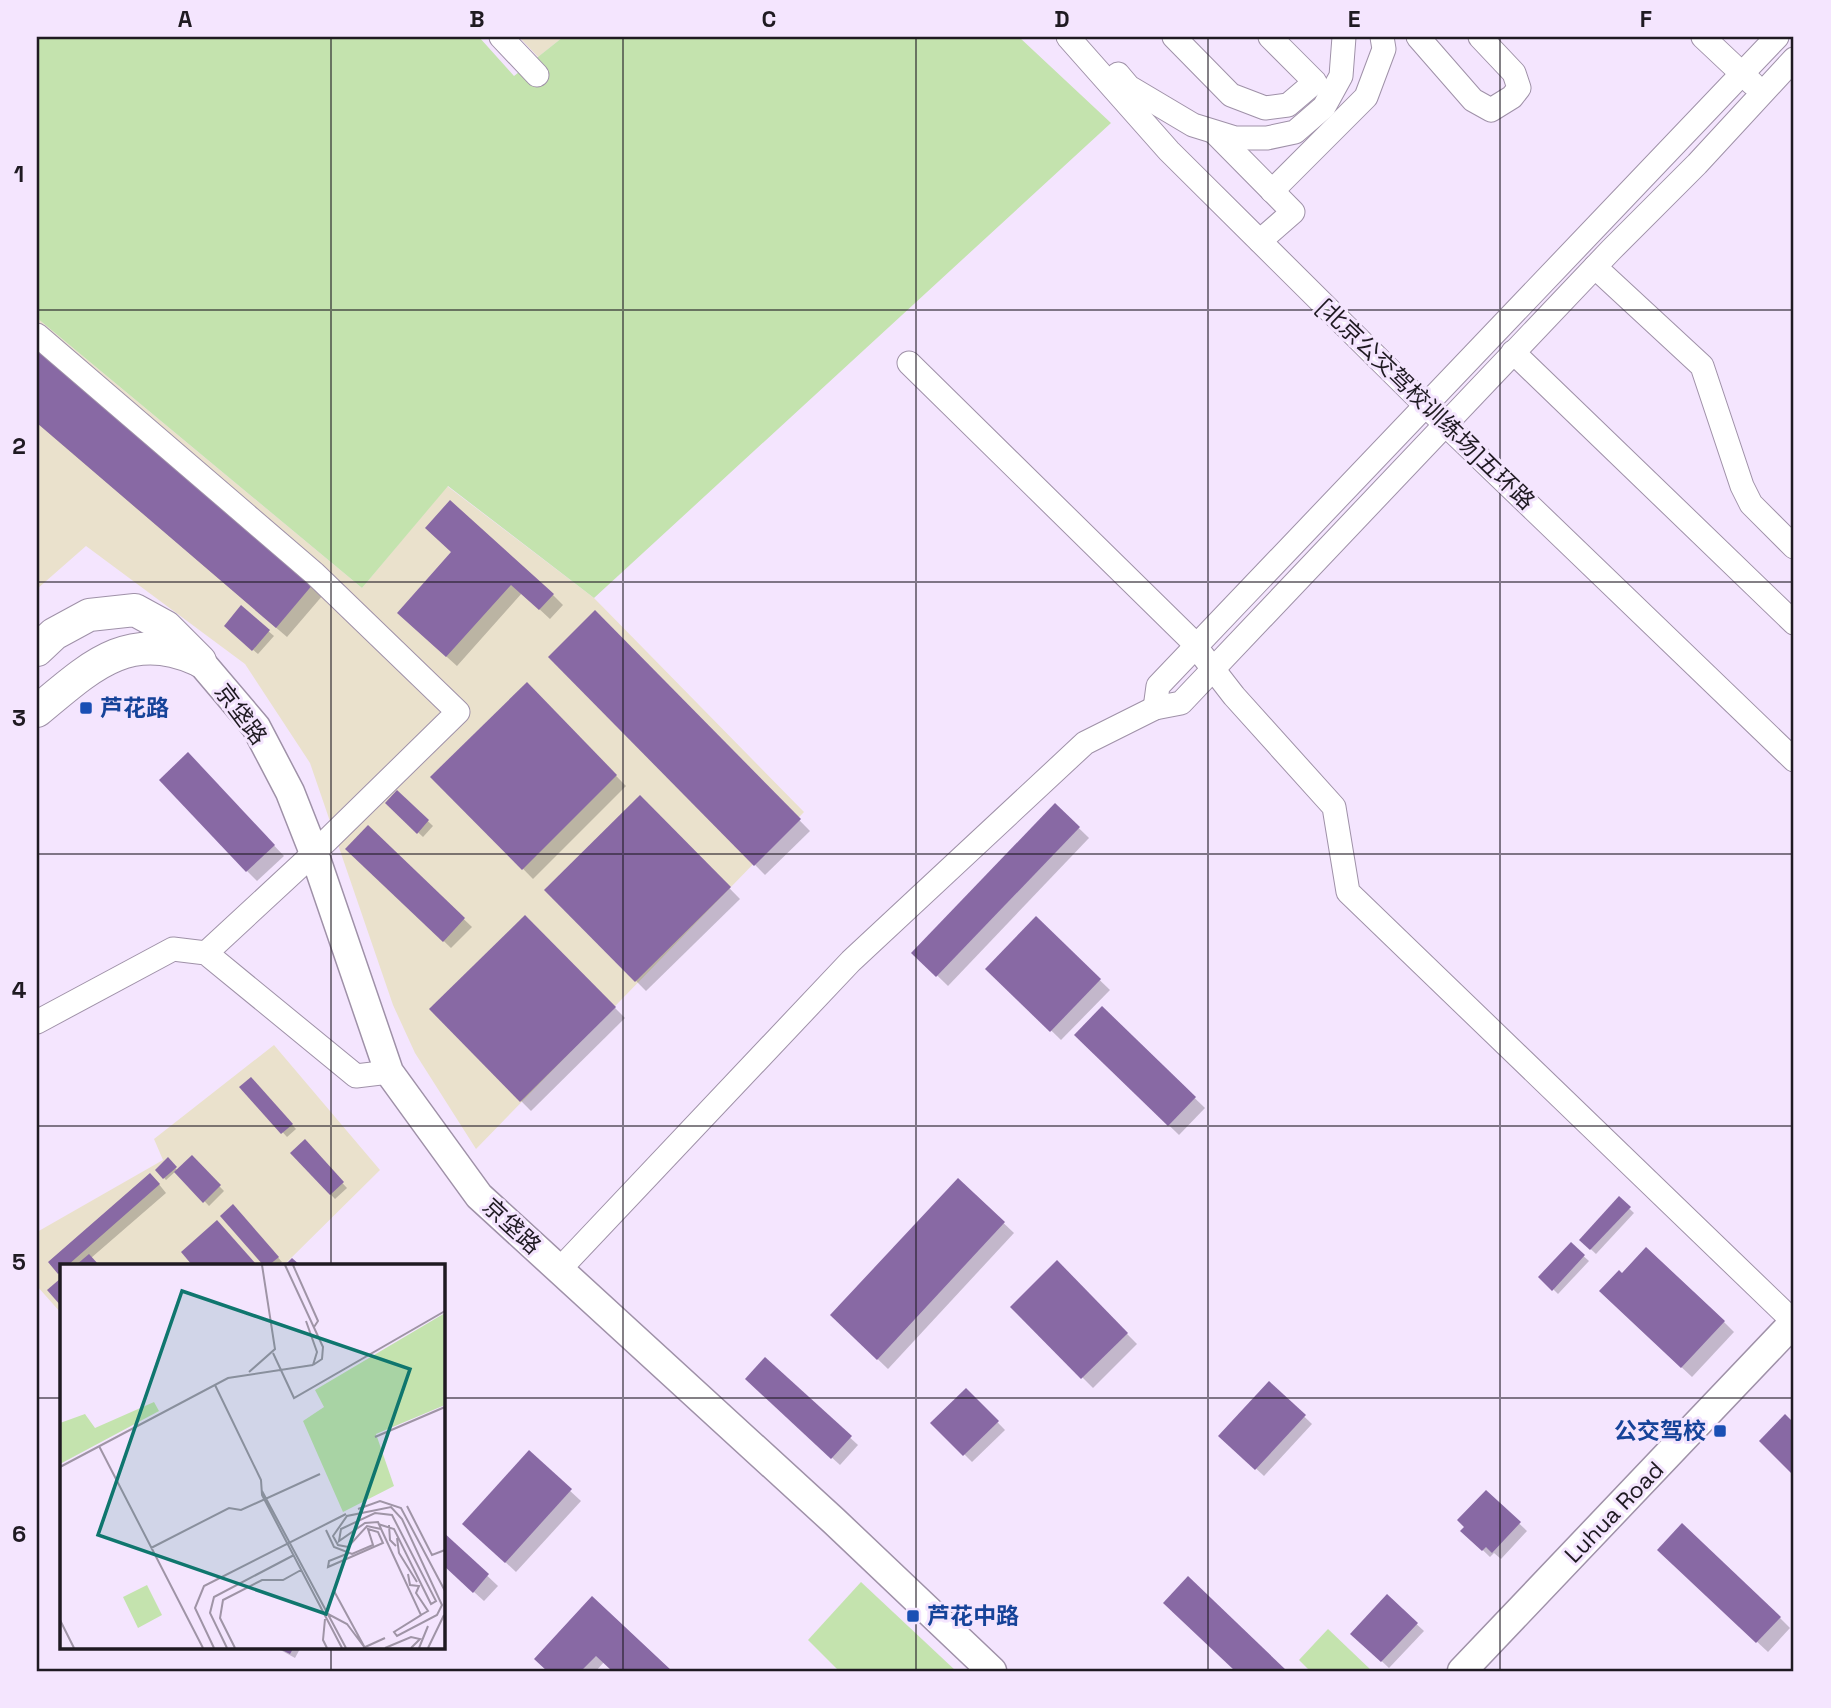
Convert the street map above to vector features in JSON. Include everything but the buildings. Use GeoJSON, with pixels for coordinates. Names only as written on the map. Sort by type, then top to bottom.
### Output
{"type":"FeatureCollection","features":[{"type":"Feature","properties":{"kind":"main road"},"geometry":{"type":"LineString","coordinates":[[37,650],[54,634],[89,615],[135,610],[166,627],[200,661]]}},
{"type":"Feature","properties":{"kind":"main road"},"geometry":{"type":"LineString","coordinates":[[37,711],[101,661],[141,648],[175,650],[200,661]]}},
{"type":"Feature","properties":{"kind":"street"},"geometry":{"type":"LineString","coordinates":[[501,37],[537,75]]}},
{"type":"Feature","properties":{"kind":"street","name":"[北京公交驾校训练场]五环路"},"geometry":{"type":"LineString","coordinates":[[1068,37],[1170,151],[1425,405],[1794,760]]}},
{"type":"Feature","properties":{"kind":"street"},"geometry":{"type":"LineString","coordinates":[[1087,37],[1129,87],[1193,125],[1235,138],[1267,138],[1296,132],[1324,107],[1341,76],[1344,37]]}},
{"type":"Feature","properties":{"kind":"street"},"geometry":{"type":"LineString","coordinates":[[1174,37],[1231,95],[1265,108],[1288,105],[1315,82],[1270,37]]}},
{"type":"Feature","properties":{"kind":"street"},"geometry":{"type":"LineString","coordinates":[[1272,191],[1366,97],[1384,49],[1382,37]]}},
{"type":"Feature","properties":{"kind":"street"},"geometry":{"type":"LineString","coordinates":[[1418,37],[1473,100],[1491,110],[1512,97],[1519,88],[1514,73],[1480,37]]}},
{"type":"Feature","properties":{"kind":"street"},"geometry":{"type":"LineString","coordinates":[[1703,37],[1763,93]]}},
{"type":"Feature","properties":{"kind":"street"},"geometry":{"type":"LineString","coordinates":[[1155,708],[1158,686],[1777,37]]}},
{"type":"Feature","properties":{"kind":"street"},"geometry":{"type":"LineString","coordinates":[[559,1270],[851,961],[1085,743],[1155,708],[1181,703],[1445,423],[1697,164],[1794,59]]}},
{"type":"Feature","properties":{"kind":"street"},"geometry":{"type":"LineString","coordinates":[[1214,131],[1293,212],[1261,241]]}},
{"type":"Feature","properties":{"kind":"street"},"geometry":{"type":"LineString","coordinates":[[1595,267],[1702,366],[1742,486],[1751,504],[1794,547]]}},
{"type":"Feature","properties":{"kind":"street"},"geometry":{"type":"LineString","coordinates":[[37,335],[315,574],[458,712],[314,853],[206,953]]}},
{"type":"Feature","properties":{"kind":"street"},"geometry":{"type":"LineString","coordinates":[[1513,352],[1794,623]]}},
{"type":"Feature","properties":{"kind":"street"},"geometry":{"type":"LineString","coordinates":[[909,363],[1195,647],[1234,696],[1334,807],[1348,892],[1794,1322]]}},
{"type":"Feature","properties":{"kind":"street","name":"京垡路"},"geometry":{"type":"LineString","coordinates":[[200,661],[256,727],[290,792],[314,853],[388,1072],[479,1196],[834,1521],[992,1671]]}},
{"type":"Feature","properties":{"kind":"street"},"geometry":{"type":"LineString","coordinates":[[37,1022],[173,949],[206,953],[356,1076],[388,1072]]}},
{"type":"Feature","properties":{"kind":"street","name":"Luhua Road"},"geometry":{"type":"LineString","coordinates":[[1462,1671],[1794,1322]]}},
{"type":"Feature","properties":{"kind":"shaded area"},"geometry":{"type":"Polygon","coordinates":[[[519,37],[563,37],[538,57],[519,37]]]}},
{"type":"Feature","properties":{"kind":"shaded area"},"geometry":{"type":"Polygon","coordinates":[[[37,318],[362,588],[447,486],[594,598],[804,812],[476,1149],[415,1053],[393,1005],[310,763],[245,664],[86,546],[37,589],[37,318]]]}},
{"type":"Feature","properties":{"kind":"shaded area"},"geometry":{"type":"Polygon","coordinates":[[[274,1045],[380,1170],[285,1264],[60,1264],[60,1312],[37,1286],[37,1232],[163,1160],[154,1139],[274,1045]]]}},
{"type":"Feature","properties":{"kind":"green space"},"geometry":{"type":"Polygon","coordinates":[[[37,37],[479,37],[514,76],[563,37],[1019,37],[1111,123],[594,598],[448,486],[362,588],[37,318],[37,37]]]}},
{"type":"Feature","properties":{"kind":"green space"},"geometry":{"type":"Polygon","coordinates":[[[861,1582],[956,1671],[839,1671],[808,1640],[861,1582]]]}},
{"type":"Feature","properties":{"kind":"green space"},"geometry":{"type":"Polygon","coordinates":[[[1328,1629],[1372,1671],[1310,1671],[1299,1660],[1328,1629]]]}},
{"type":"Feature","properties":{"kind":"place","name":"芦花路"},"geometry":{"type":"Point","coordinates":[86,708]}},
{"type":"Feature","properties":{"kind":"place","name":"公交驾校"},"geometry":{"type":"Point","coordinates":[1720,1431]}},
{"type":"Feature","properties":{"kind":"place","name":"芦花中路"},"geometry":{"type":"Point","coordinates":[913,1616]}}]}
